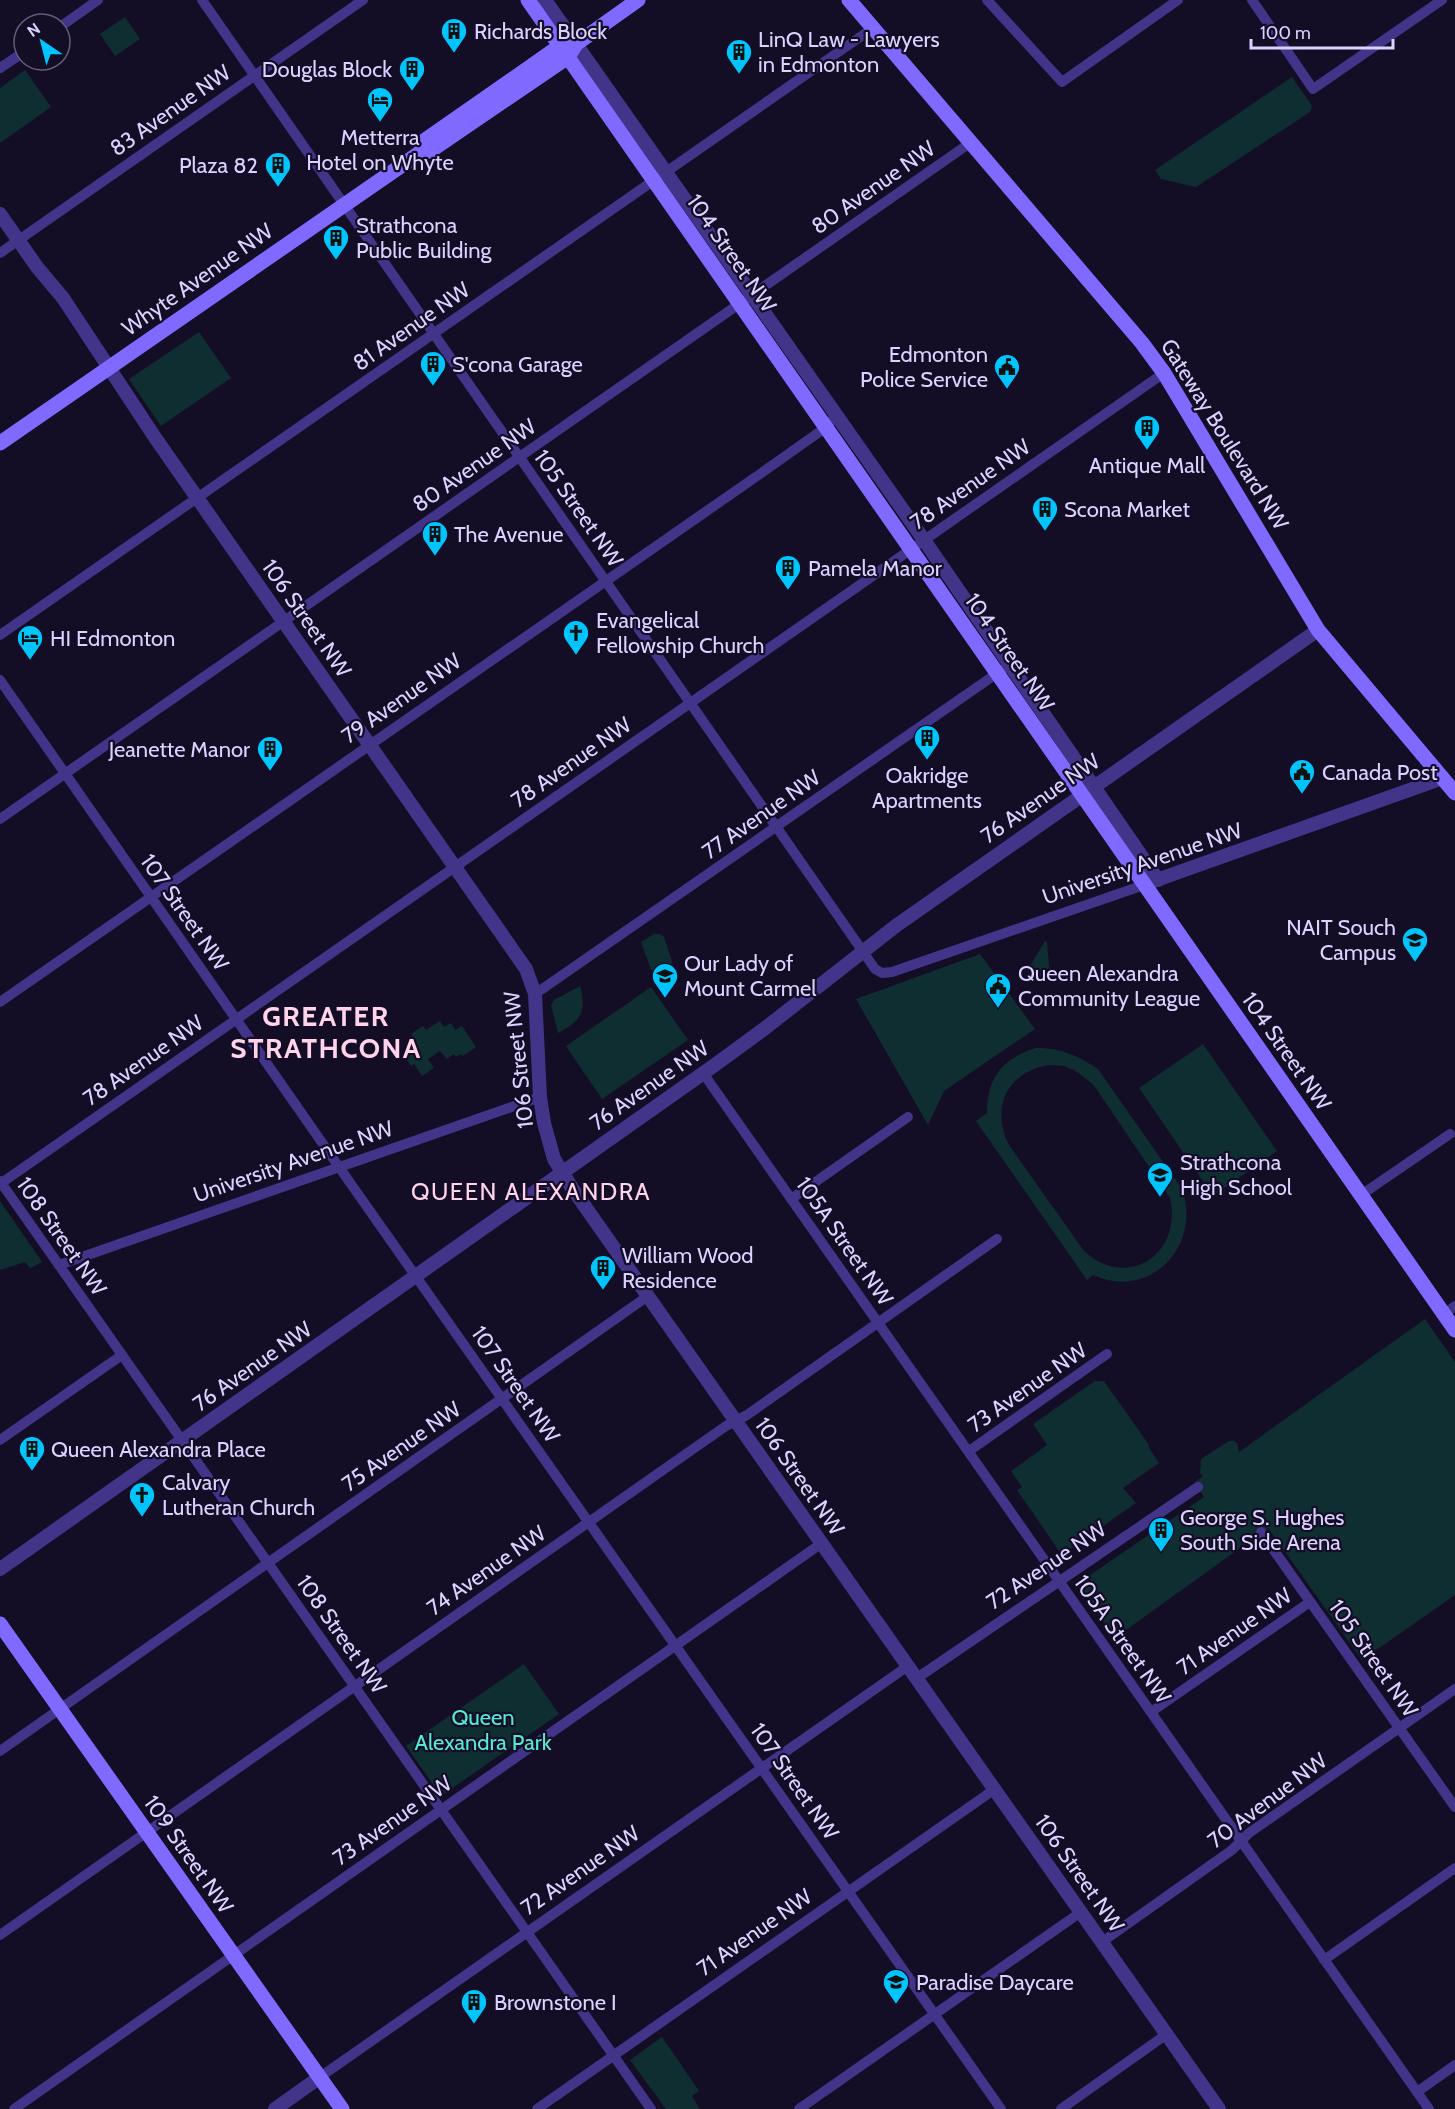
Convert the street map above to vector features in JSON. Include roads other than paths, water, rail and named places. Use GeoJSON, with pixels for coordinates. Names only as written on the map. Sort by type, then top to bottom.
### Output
{"type":"FeatureCollection","features":[{"type":"Feature","properties":{"kind":"main road","name":"104 Street NW"},"geometry":{"type":"LineString","coordinates":[[528,0],[568,49],[660,177],[745,300],[825,428],[911,550],[1004,669],[1151,882],[1361,1195],[1450,1310],[1455,1329]]}},
{"type":"Feature","properties":{"kind":"main road","name":"Whyte Avenue NW"},"geometry":{"type":"LineString","coordinates":[[0,443],[420,152],[424,141],[568,49],[638,0]]}},
{"type":"Feature","properties":{"kind":"main road","name":"Gateway Boulevard NW"},"geometry":{"type":"LineString","coordinates":[[849,0],[1142,343],[1164,372],[1318,630],[1455,793]]}},
{"type":"Feature","properties":{"kind":"main road","name":"109 Street NW"},"geometry":{"type":"LineString","coordinates":[[0,1624],[342,2109]]}},
{"type":"Feature","properties":{"kind":"street"},"geometry":{"type":"LineString","coordinates":[[72,18],[98,0]]}},
{"type":"Feature","properties":{"kind":"street","name":"105 Street NW"},"geometry":{"type":"LineString","coordinates":[[202,0],[862,950]]}},
{"type":"Feature","properties":{"kind":"street","name":"83 Avenue NW"},"geometry":{"type":"LineString","coordinates":[[0,253],[363,0]]}},
{"type":"Feature","properties":{"kind":"street","name":"104 Street NW"},"geometry":{"type":"LineString","coordinates":[[544,0],[568,49]]}},
{"type":"Feature","properties":{"kind":"street"},"geometry":{"type":"LineString","coordinates":[[987,0],[1062,82],[1178,0]]}},
{"type":"Feature","properties":{"kind":"street"},"geometry":{"type":"LineString","coordinates":[[1252,0],[1313,89],[1442,0]]}},
{"type":"Feature","properties":{"kind":"street","name":"81 Avenue NW"},"geometry":{"type":"LineString","coordinates":[[0,635],[873,28]]}},
{"type":"Feature","properties":{"kind":"street","name":"80 Avenue NW"},"geometry":{"type":"LineString","coordinates":[[0,819],[970,143]]}},
{"type":"Feature","properties":{"kind":"street","name":"106 Street NW"},"geometry":{"type":"LineString","coordinates":[[0,214],[63,298],[197,498],[526,969],[536,994],[540,1097],[554,1159],[562,1172],[1219,2109]]}},
{"type":"Feature","properties":{"kind":"street","name":"104 Street NW"},"geometry":{"type":"LineString","coordinates":[[745,300],[836,416],[924,540],[1004,669]]}},
{"type":"Feature","properties":{"kind":"street","name":"78 Avenue NW"},"geometry":{"type":"LineString","coordinates":[[0,1182],[1164,372]]}},
{"type":"Feature","properties":{"kind":"street","name":"79 Avenue NW"},"geometry":{"type":"LineString","coordinates":[[0,1002],[825,428],[836,416]]}},
{"type":"Feature","properties":{"kind":"street","name":"76 Avenue NW"},"geometry":{"type":"LineString","coordinates":[[0,1569],[703,1073],[764,1029],[862,950],[1318,630]]}},
{"type":"Feature","properties":{"kind":"street","name":"77 Avenue NW"},"geometry":{"type":"LineString","coordinates":[[536,994],[1004,669]]}},
{"type":"Feature","properties":{"kind":"street","name":"107 Street NW"},"geometry":{"type":"LineString","coordinates":[[0,680],[1001,2109]]}},
{"type":"Feature","properties":{"kind":"street","name":"University Avenue NW"},"geometry":{"type":"LineString","coordinates":[[862,950],[875,969],[888,973],[1443,778]]}},
{"type":"Feature","properties":{"kind":"street","name":"105A Street NW"},"geometry":{"type":"LineString","coordinates":[[703,1073],[1429,2109]]}},
{"type":"Feature","properties":{"kind":"street","name":"University Avenue NW"},"geometry":{"type":"LineString","coordinates":[[59,1265],[540,1097]]}},
{"type":"Feature","properties":{"kind":"street"},"geometry":{"type":"LineString","coordinates":[[791,1199],[908,1118]]}},
{"type":"Feature","properties":{"kind":"street"},"geometry":{"type":"LineString","coordinates":[[1361,1195],[1450,1134]]}},
{"type":"Feature","properties":{"kind":"street","name":"108 Street NW"},"geometry":{"type":"LineString","coordinates":[[0,1182],[651,2109]]}},
{"type":"Feature","properties":{"kind":"street","name":"74 Avenue NW"},"geometry":{"type":"LineString","coordinates":[[0,1935],[997,1239]]}},
{"type":"Feature","properties":{"kind":"street","name":"75 Avenue NW"},"geometry":{"type":"LineString","coordinates":[[0,1751],[648,1296]]}},
{"type":"Feature","properties":{"kind":"street","name":"73 Avenue NW"},"geometry":{"type":"LineString","coordinates":[[969,1451],[1107,1354]]}},
{"type":"Feature","properties":{"kind":"street"},"geometry":{"type":"LineString","coordinates":[[0,1440],[122,1355]]}},
{"type":"Feature","properties":{"kind":"street","name":"72 Avenue NW"},"geometry":{"type":"LineString","coordinates":[[917,1678],[1198,1487]]}},
{"type":"Feature","properties":{"kind":"street","name":"105 Street NW"},"geometry":{"type":"LineString","coordinates":[[1261,1532],[1455,1807]]}},
{"type":"Feature","properties":{"kind":"street","name":"73 Avenue NW"},"geometry":{"type":"LineString","coordinates":[[14,2109],[822,1543]]}},
{"type":"Feature","properties":{"kind":"street","name":"71 Avenue NW"},"geometry":{"type":"LineString","coordinates":[[1151,1712],[1310,1602]]}},
{"type":"Feature","properties":{"kind":"street","name":"72 Avenue NW"},"geometry":{"type":"LineString","coordinates":[[275,2109],[908,1666]]}},
{"type":"Feature","properties":{"kind":"street","name":"70 Avenue NW"},"geometry":{"type":"LineString","coordinates":[[1102,1942],[1232,1851],[1249,1833],[1455,1689]]}},
{"type":"Feature","properties":{"kind":"street","name":"71 Avenue NW"},"geometry":{"type":"LineString","coordinates":[[537,2109],[995,1789]]}},
{"type":"Feature","properties":{"kind":"street"},"geometry":{"type":"LineString","coordinates":[[1324,1960],[1455,1869]]}},
{"type":"Feature","properties":{"kind":"street"},"geometry":{"type":"LineString","coordinates":[[799,2109],[1081,1912]]}},
{"type":"Feature","properties":{"kind":"street"},"geometry":{"type":"LineString","coordinates":[[1060,2109],[1167,2034]]}},
{"type":"Feature","properties":{"kind":"street"},"geometry":{"type":"LineString","coordinates":[[1417,2092],[1455,2065]]}},
{"type":"Feature","properties":{"kind":"place","name":"Richards Block"},"geometry":{"type":"Point","coordinates":[454,54]}},
{"type":"Feature","properties":{"kind":"place","name":"LinQ Law - Lawyers in Edmonton"},"geometry":{"type":"Point","coordinates":[739,75]}},
{"type":"Feature","properties":{"kind":"place","name":"Douglas Block"},"geometry":{"type":"Point","coordinates":[412,92]}},
{"type":"Feature","properties":{"kind":"place","name":"Metterra Hotel on Whyte"},"geometry":{"type":"Point","coordinates":[380,123]}},
{"type":"Feature","properties":{"kind":"place","name":"Plaza 82"},"geometry":{"type":"Point","coordinates":[278,188]}},
{"type":"Feature","properties":{"kind":"place","name":"Strathcona Public Building"},"geometry":{"type":"Point","coordinates":[336,261]}},
{"type":"Feature","properties":{"kind":"place","name":"S'cona Garage"},"geometry":{"type":"Point","coordinates":[433,387]}},
{"type":"Feature","properties":{"kind":"place","name":"Edmonton Police Service"},"geometry":{"type":"Point","coordinates":[1007,390]}},
{"type":"Feature","properties":{"kind":"place","name":"Antique Mall"},"geometry":{"type":"Point","coordinates":[1147,451]}},
{"type":"Feature","properties":{"kind":"place","name":"Scona Market"},"geometry":{"type":"Point","coordinates":[1045,532]}},
{"type":"Feature","properties":{"kind":"place","name":"The Avenue"},"geometry":{"type":"Point","coordinates":[435,557]}},
{"type":"Feature","properties":{"kind":"place","name":"Pamela Manor"},"geometry":{"type":"Point","coordinates":[788,591]}},
{"type":"Feature","properties":{"kind":"place","name":"Evangelical Fellowship Church"},"geometry":{"type":"Point","coordinates":[576,656]}},
{"type":"Feature","properties":{"kind":"place","name":"HI Edmonton"},"geometry":{"type":"Point","coordinates":[30,661]}},
{"type":"Feature","properties":{"kind":"place","name":"Oakridge Apartments"},"geometry":{"type":"Point","coordinates":[927,761]}},
{"type":"Feature","properties":{"kind":"place","name":"Jeanette Manor"},"geometry":{"type":"Point","coordinates":[270,772]}},
{"type":"Feature","properties":{"kind":"place","name":"Canada Post"},"geometry":{"type":"Point","coordinates":[1302,795]}},
{"type":"Feature","properties":{"kind":"place","name":"NAIT Souch Campus"},"geometry":{"type":"Point","coordinates":[1415,963]}},
{"type":"Feature","properties":{"kind":"place","name":"Our Lady of Mount Carmel"},"geometry":{"type":"Point","coordinates":[665,999]}},
{"type":"Feature","properties":{"kind":"place","name":"Queen Alexandra Community League"},"geometry":{"type":"Point","coordinates":[998,1009]}},
{"type":"Feature","properties":{"kind":"place","name":"Strathcona High School"},"geometry":{"type":"Point","coordinates":[1160,1198]}},
{"type":"Feature","properties":{"kind":"place","name":"William Wood Residence"},"geometry":{"type":"Point","coordinates":[603,1291]}},
{"type":"Feature","properties":{"kind":"place","name":"Queen Alexandra Place"},"geometry":{"type":"Point","coordinates":[32,1472]}},
{"type":"Feature","properties":{"kind":"place","name":"Calvary Lutheran Church"},"geometry":{"type":"Point","coordinates":[142,1518]}},
{"type":"Feature","properties":{"kind":"place","name":"George S. Hughes South Side Arena"},"geometry":{"type":"Point","coordinates":[1161,1553]}},
{"type":"Feature","properties":{"kind":"place","name":"Paradise Daycare"},"geometry":{"type":"Point","coordinates":[896,2005]}},
{"type":"Feature","properties":{"kind":"place","name":"Brownstone I"},"geometry":{"type":"Point","coordinates":[474,2025]}},
{"type":"Feature","properties":{"kind":"district","name":"GREATER STRATHCONA"},"geometry":{"type":"Point","coordinates":[326,1032]}},
{"type":"Feature","properties":{"kind":"district","name":"QUEEN ALEXANDRA"},"geometry":{"type":"Point","coordinates":[531,1192]}},
{"type":"Feature","properties":{"kind":"park label","name":"Queen Alexandra Park"},"geometry":{"type":"Point","coordinates":[483,1730]}}]}
